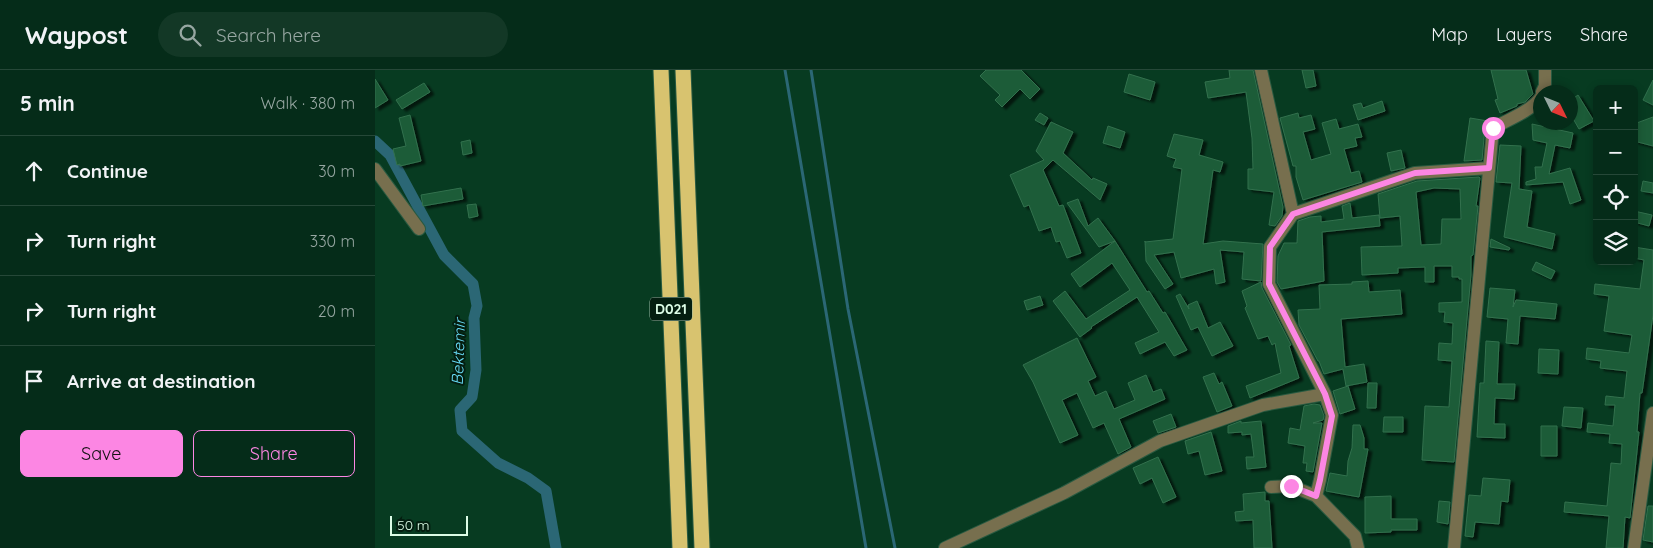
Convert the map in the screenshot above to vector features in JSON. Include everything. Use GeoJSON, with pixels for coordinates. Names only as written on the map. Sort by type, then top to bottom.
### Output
{"type":"FeatureCollection","features":[{"type":"Feature","properties":{"kind":"highway","name":"D021"},"geometry":{"type":"LineString","coordinates":[[661,70],[680,548]]}},
{"type":"Feature","properties":{"kind":"highway","name":"D021"},"geometry":{"type":"LineString","coordinates":[[683,70],[702,548]]}},
{"type":"Feature","properties":{"kind":"highway"},"geometry":{"type":"LineString","coordinates":[[664,141],[668,145],[674,146],[686,140]]}},
{"type":"Feature","properties":{"kind":"street"},"geometry":{"type":"LineString","coordinates":[[1261,70],[1293,214]]}},
{"type":"Feature","properties":{"kind":"street"},"geometry":{"type":"LineString","coordinates":[[1545,70],[1545,85]]}},
{"type":"Feature","properties":{"kind":"street"},"geometry":{"type":"LineString","coordinates":[[1453,548],[1493,128],[1533,104]]}},
{"type":"Feature","properties":{"kind":"street"},"geometry":{"type":"LineString","coordinates":[[1316,496],[1332,416],[1325,394],[1269,284],[1270,247],[1293,214],[1415,173],[1489,168]]}},
{"type":"Feature","properties":{"kind":"street"},"geometry":{"type":"LineString","coordinates":[[375,169],[419,229]]}},
{"type":"Feature","properties":{"kind":"street"},"geometry":{"type":"LineString","coordinates":[[945,548],[1064,493],[1160,441],[1263,405],[1325,394]]}},
{"type":"Feature","properties":{"kind":"street"},"geometry":{"type":"LineString","coordinates":[[1634,548],[1653,412]]}},
{"type":"Feature","properties":{"kind":"street"},"geometry":{"type":"LineString","coordinates":[[1271,487],[1291,486],[1316,496],[1355,536],[1358,548]]}},
{"type":"Feature","properties":{"kind":"building"},"geometry":{"type":"Polygon","coordinates":[[[986,70],[1021,70],[1040,89],[1030,99],[1020,89],[1002,107],[995,100],[1000,95],[980,76],[986,70]]]}},
{"type":"Feature","properties":{"kind":"building"},"geometry":{"type":"Polygon","coordinates":[[[1229,70],[1253,70],[1283,207],[1282,216],[1275,226],[1269,225],[1274,192],[1248,189],[1248,169],[1253,169],[1252,138],[1246,92],[1208,98],[1205,82],[1230,78],[1229,70]]]}},
{"type":"Feature","properties":{"kind":"building"},"geometry":{"type":"Polygon","coordinates":[[[1302,70],[1313,70],[1316,86],[1306,88],[1302,70]]]}},
{"type":"Feature","properties":{"kind":"building"},"geometry":{"type":"Polygon","coordinates":[[[1491,70],[1526,70],[1533,94],[1525,102],[1500,113],[1495,100],[1498,99],[1491,70]]]}},
{"type":"Feature","properties":{"kind":"building"},"geometry":{"type":"Polygon","coordinates":[[[1129,74],[1155,82],[1150,100],[1124,92],[1129,74]]]}},
{"type":"Feature","properties":{"kind":"building"},"geometry":{"type":"Polygon","coordinates":[[[375,79],[388,100],[375,108],[375,79]]]}},
{"type":"Feature","properties":{"kind":"building"},"geometry":{"type":"Polygon","coordinates":[[[1653,80],[1653,105],[1643,100],[1653,80]]]}},
{"type":"Feature","properties":{"kind":"building"},"geometry":{"type":"Polygon","coordinates":[[[424,83],[430,92],[402,109],[396,100],[424,83]]]}},
{"type":"Feature","properties":{"kind":"building"},"geometry":{"type":"Polygon","coordinates":[[[1578,95],[1593,119],[1593,122],[1579,129],[1578,95]]]}},
{"type":"Feature","properties":{"kind":"building"},"geometry":{"type":"Polygon","coordinates":[[[1382,101],[1385,111],[1358,120],[1353,105],[1361,103],[1363,108],[1382,101]]]}},
{"type":"Feature","properties":{"kind":"building"},"geometry":{"type":"Polygon","coordinates":[[[1040,113],[1048,118],[1044,125],[1035,120],[1040,113]]]}},
{"type":"Feature","properties":{"kind":"building"},"geometry":{"type":"Polygon","coordinates":[[[1298,113],[1299,118],[1311,115],[1315,129],[1303,132],[1311,160],[1331,154],[1322,123],[1336,119],[1339,129],[1358,124],[1362,137],[1355,138],[1357,146],[1344,149],[1351,173],[1359,171],[1362,182],[1303,200],[1296,177],[1296,166],[1293,166],[1280,118],[1298,113]]]}},
{"type":"Feature","properties":{"kind":"building"},"geometry":{"type":"Polygon","coordinates":[[[410,115],[421,161],[400,166],[400,164],[397,165],[393,149],[406,146],[399,118],[410,115]]]}},
{"type":"Feature","properties":{"kind":"building"},"geometry":{"type":"Polygon","coordinates":[[[1653,117],[1653,146],[1638,142],[1638,123],[1653,117]]]}},
{"type":"Feature","properties":{"kind":"building"},"geometry":{"type":"Polygon","coordinates":[[[1470,118],[1488,121],[1485,127],[1482,160],[1464,161],[1470,118]]]}},
{"type":"Feature","properties":{"kind":"building"},"geometry":{"type":"Polygon","coordinates":[[[1051,122],[1073,132],[1063,153],[1092,180],[1093,178],[1107,184],[1100,200],[1053,160],[1043,170],[1059,206],[1063,205],[1081,253],[1067,258],[1060,241],[1056,242],[1051,227],[1039,231],[1029,205],[1024,207],[1010,175],[1044,160],[1036,151],[1051,122]]]}},
{"type":"Feature","properties":{"kind":"building"},"geometry":{"type":"Polygon","coordinates":[[[1532,124],[1533,130],[1559,130],[1573,133],[1570,148],[1555,145],[1549,174],[1570,168],[1581,200],[1570,204],[1563,182],[1526,185],[1526,182],[1536,179],[1535,167],[1542,167],[1547,143],[1533,140],[1532,124]]]}},
{"type":"Feature","properties":{"kind":"building"},"geometry":{"type":"Polygon","coordinates":[[[1108,126],[1125,132],[1120,148],[1103,143],[1108,126]]]}},
{"type":"Feature","properties":{"kind":"building"},"geometry":{"type":"Polygon","coordinates":[[[1174,134],[1203,140],[1199,155],[1223,162],[1220,172],[1213,170],[1203,244],[1223,241],[1263,244],[1261,281],[1242,279],[1244,252],[1220,250],[1225,282],[1216,284],[1214,269],[1181,278],[1174,252],[1154,255],[1173,284],[1165,289],[1146,261],[1145,242],[1173,239],[1182,169],[1173,167],[1176,159],[1167,156],[1174,134]]]}},
{"type":"Feature","properties":{"kind":"building"},"geometry":{"type":"Polygon","coordinates":[[[470,140],[472,153],[463,155],[461,142],[470,140]]]}},
{"type":"Feature","properties":{"kind":"building"},"geometry":{"type":"Polygon","coordinates":[[[1500,145],[1521,146],[1519,189],[1532,191],[1527,227],[1555,234],[1552,249],[1504,237],[1512,183],[1496,182],[1500,145]]]}},
{"type":"Feature","properties":{"kind":"building"},"geometry":{"type":"Polygon","coordinates":[[[1401,150],[1405,168],[1391,171],[1387,153],[1401,150]]]}},
{"type":"Feature","properties":{"kind":"building"},"geometry":{"type":"Polygon","coordinates":[[[1480,178],[1473,255],[1471,256],[1471,275],[1454,462],[1422,460],[1425,406],[1449,407],[1452,361],[1438,360],[1439,343],[1452,344],[1453,323],[1444,322],[1445,312],[1439,312],[1439,303],[1462,302],[1462,279],[1452,277],[1452,266],[1434,266],[1434,282],[1425,282],[1425,267],[1398,268],[1398,273],[1362,275],[1361,247],[1402,246],[1400,216],[1380,218],[1378,194],[1417,181],[1480,178]],[[1434,188],[1416,192],[1421,245],[1441,244],[1442,219],[1461,219],[1460,189],[1434,188]]]}},
{"type":"Feature","properties":{"kind":"building"},"geometry":{"type":"Polygon","coordinates":[[[1643,181],[1653,183],[1653,193],[1641,191],[1643,181]]]}},
{"type":"Feature","properties":{"kind":"building"},"geometry":{"type":"Polygon","coordinates":[[[461,188],[463,199],[423,206],[421,195],[461,188]]]}},
{"type":"Feature","properties":{"kind":"building"},"geometry":{"type":"Polygon","coordinates":[[[1078,199],[1088,226],[1098,218],[1115,241],[1099,247],[1067,203],[1078,199]]]}},
{"type":"Feature","properties":{"kind":"building"},"geometry":{"type":"Polygon","coordinates":[[[1350,203],[1352,218],[1379,215],[1380,226],[1322,232],[1324,281],[1281,289],[1277,282],[1278,256],[1284,243],[1297,243],[1298,221],[1321,216],[1321,222],[1344,219],[1342,206],[1350,203]]]}},
{"type":"Feature","properties":{"kind":"building"},"geometry":{"type":"Polygon","coordinates":[[[476,204],[478,216],[469,218],[467,205],[476,204]]]}},
{"type":"Feature","properties":{"kind":"building"},"geometry":{"type":"Polygon","coordinates":[[[1638,212],[1652,215],[1649,226],[1638,223],[1638,212]]]}},
{"type":"Feature","properties":{"kind":"building"},"geometry":{"type":"Polygon","coordinates":[[[1491,239],[1510,248],[1509,250],[1490,247],[1491,239]]]}},
{"type":"Feature","properties":{"kind":"building"},"geometry":{"type":"Polygon","coordinates":[[[1115,241],[1147,292],[1149,291],[1163,313],[1165,312],[1187,350],[1174,356],[1165,342],[1140,354],[1135,343],[1159,332],[1137,297],[1091,327],[1080,337],[1053,301],[1065,291],[1086,319],[1130,290],[1112,263],[1080,287],[1071,274],[1115,241]]]}},
{"type":"Feature","properties":{"kind":"building"},"geometry":{"type":"Polygon","coordinates":[[[1638,248],[1653,250],[1653,315],[1642,393],[1640,393],[1637,432],[1639,432],[1630,518],[1625,517],[1623,548],[1606,548],[1609,516],[1564,512],[1565,502],[1607,506],[1611,463],[1621,464],[1622,444],[1609,443],[1610,434],[1587,432],[1588,423],[1613,426],[1615,405],[1605,405],[1606,396],[1624,398],[1627,371],[1600,368],[1601,361],[1586,359],[1587,348],[1629,353],[1632,335],[1604,331],[1609,296],[1594,294],[1595,284],[1640,289],[1644,260],[1638,259],[1638,248]]]}},
{"type":"Feature","properties":{"kind":"building"},"geometry":{"type":"Polygon","coordinates":[[[1536,262],[1555,271],[1551,279],[1532,270],[1536,262]]]}},
{"type":"Feature","properties":{"kind":"building"},"geometry":{"type":"Polygon","coordinates":[[[1368,281],[1369,292],[1400,290],[1402,314],[1341,319],[1345,367],[1364,364],[1367,382],[1346,386],[1343,369],[1324,374],[1299,325],[1298,310],[1320,309],[1319,285],[1352,284],[1352,282],[1368,281]]]}},
{"type":"Feature","properties":{"kind":"building"},"geometry":{"type":"Polygon","coordinates":[[[1261,282],[1262,288],[1291,345],[1289,346],[1299,378],[1250,398],[1246,386],[1281,373],[1275,343],[1272,345],[1268,336],[1258,339],[1245,308],[1247,306],[1242,291],[1261,282]]]}},
{"type":"Feature","properties":{"kind":"building"},"geometry":{"type":"Polygon","coordinates":[[[1490,288],[1515,290],[1513,307],[1516,300],[1557,304],[1555,319],[1520,316],[1518,344],[1506,343],[1508,319],[1487,317],[1490,288]]]}},
{"type":"Feature","properties":{"kind":"building"},"geometry":{"type":"Polygon","coordinates":[[[1180,294],[1189,309],[1188,305],[1197,301],[1208,328],[1220,322],[1233,346],[1212,356],[1198,327],[1191,330],[1176,296],[1180,294]]]}},
{"type":"Feature","properties":{"kind":"building"},"geometry":{"type":"Polygon","coordinates":[[[1040,296],[1043,305],[1027,310],[1024,301],[1040,296]]]}},
{"type":"Feature","properties":{"kind":"building"},"geometry":{"type":"Polygon","coordinates":[[[1077,338],[1096,377],[1088,381],[1095,396],[1106,391],[1114,409],[1135,400],[1128,383],[1146,375],[1153,392],[1161,389],[1165,399],[1119,419],[1131,447],[1118,454],[1104,423],[1093,428],[1077,393],[1062,400],[1078,435],[1060,443],[1033,382],[1023,365],[1077,338]]]}},
{"type":"Feature","properties":{"kind":"building"},"geometry":{"type":"Polygon","coordinates":[[[1486,341],[1499,342],[1497,384],[1515,384],[1514,399],[1495,398],[1494,424],[1505,424],[1505,438],[1477,437],[1480,383],[1484,383],[1486,341]]]}},
{"type":"Feature","properties":{"kind":"building"},"geometry":{"type":"Polygon","coordinates":[[[1539,349],[1559,350],[1558,374],[1538,373],[1539,349]]]}},
{"type":"Feature","properties":{"kind":"building"},"geometry":{"type":"Polygon","coordinates":[[[1214,373],[1219,384],[1222,382],[1232,406],[1217,412],[1203,377],[1214,373]]]}},
{"type":"Feature","properties":{"kind":"building"},"geometry":{"type":"Polygon","coordinates":[[[1368,383],[1377,383],[1376,408],[1367,408],[1368,383]]]}},
{"type":"Feature","properties":{"kind":"building"},"geometry":{"type":"Polygon","coordinates":[[[1348,386],[1355,409],[1340,414],[1333,391],[1348,386]]]}},
{"type":"Feature","properties":{"kind":"building"},"geometry":{"type":"Polygon","coordinates":[[[1320,405],[1324,416],[1323,420],[1313,423],[1322,423],[1313,472],[1306,471],[1307,463],[1303,463],[1305,446],[1288,443],[1290,428],[1300,430],[1304,406],[1320,405]]]}},
{"type":"Feature","properties":{"kind":"building"},"geometry":{"type":"Polygon","coordinates":[[[1564,407],[1583,408],[1581,428],[1562,426],[1564,407]]]}},
{"type":"Feature","properties":{"kind":"building"},"geometry":{"type":"Polygon","coordinates":[[[1171,414],[1176,427],[1158,433],[1153,421],[1171,414]]]}},
{"type":"Feature","properties":{"kind":"building"},"geometry":{"type":"Polygon","coordinates":[[[1384,417],[1403,417],[1403,432],[1383,432],[1384,417]]]}},
{"type":"Feature","properties":{"kind":"building"},"geometry":{"type":"Polygon","coordinates":[[[1241,421],[1241,423],[1261,421],[1266,467],[1247,469],[1246,457],[1254,457],[1251,434],[1242,435],[1242,432],[1228,433],[1228,426],[1241,421]]]}},
{"type":"Feature","properties":{"kind":"building"},"geometry":{"type":"Polygon","coordinates":[[[1353,425],[1360,425],[1364,438],[1364,449],[1368,449],[1359,497],[1326,491],[1330,473],[1347,476],[1348,461],[1352,448],[1353,425]]]}},
{"type":"Feature","properties":{"kind":"building"},"geometry":{"type":"Polygon","coordinates":[[[1541,426],[1557,426],[1557,456],[1541,456],[1541,426]]]}},
{"type":"Feature","properties":{"kind":"building"},"geometry":{"type":"Polygon","coordinates":[[[1211,432],[1222,471],[1205,475],[1199,451],[1188,454],[1185,441],[1211,432]]]}},
{"type":"Feature","properties":{"kind":"building"},"geometry":{"type":"Polygon","coordinates":[[[1158,457],[1176,497],[1163,503],[1152,478],[1140,484],[1133,468],[1158,457]]]}},
{"type":"Feature","properties":{"kind":"building"},"geometry":{"type":"Polygon","coordinates":[[[1483,478],[1510,480],[1508,502],[1501,501],[1499,524],[1475,522],[1473,537],[1465,536],[1469,495],[1481,496],[1483,478]]]}},
{"type":"Feature","properties":{"kind":"building"},"geometry":{"type":"Polygon","coordinates":[[[1265,492],[1265,501],[1269,501],[1272,548],[1254,548],[1253,520],[1236,521],[1235,512],[1244,511],[1243,494],[1265,492]]]}},
{"type":"Feature","properties":{"kind":"building"},"geometry":{"type":"Polygon","coordinates":[[[1391,496],[1391,519],[1417,519],[1417,530],[1365,533],[1365,497],[1391,496]]]}},
{"type":"Feature","properties":{"kind":"building"},"geometry":{"type":"Polygon","coordinates":[[[1439,501],[1450,502],[1448,524],[1437,522],[1439,501]]]}},
{"type":"Feature","properties":{"kind":"building"},"geometry":{"type":"Polygon","coordinates":[[[1648,506],[1653,506],[1653,542],[1643,540],[1648,506]]]}},
{"type":"Feature","properties":{"kind":"waterway"},"geometry":{"type":"LineString","coordinates":[[785,70],[866,548]]}},
{"type":"Feature","properties":{"kind":"waterway"},"geometry":{"type":"LineString","coordinates":[[811,70],[848,309],[895,548]]}},
{"type":"Feature","properties":{"kind":"waterway","name":"Bektemir"},"geometry":{"type":"LineString","coordinates":[[375,141],[390,155],[444,255],[473,284],[477,306],[474,318],[476,370],[472,397],[460,410],[462,431],[498,463],[528,478],[546,491],[556,548]]}},
{"type":"Feature","properties":{"kind":"route"},"geometry":{"type":"LineString","coordinates":[[1291,486],[1316,496],[1332,416],[1325,394],[1269,284],[1270,247],[1293,214],[1415,173],[1489,168],[1493,128]]}}]}
